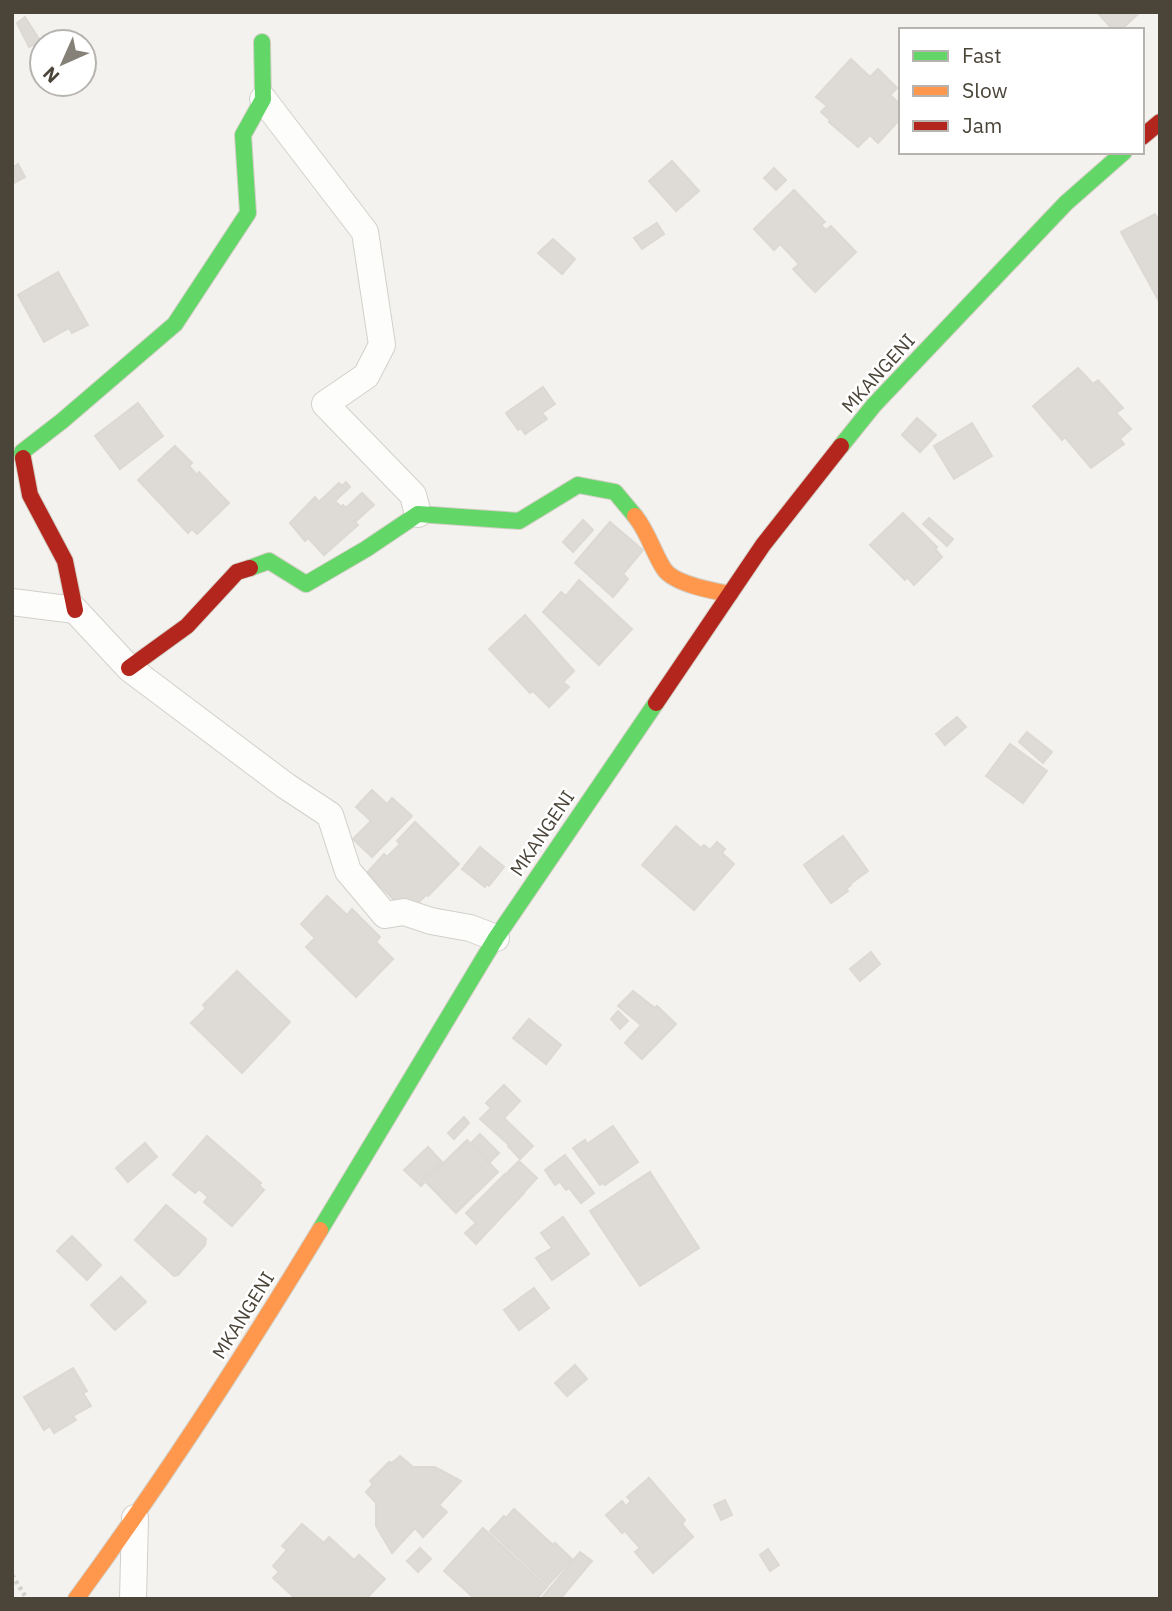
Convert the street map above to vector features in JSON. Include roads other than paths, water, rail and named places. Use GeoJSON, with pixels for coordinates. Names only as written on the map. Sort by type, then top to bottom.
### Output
{"type":"FeatureCollection","features":[{"type":"Feature","properties":{"kind":"street"},"geometry":{"type":"LineString","coordinates":[[262,42],[263,99],[243,135],[248,213],[175,324],[22,452],[30,495],[65,561],[75,610],[129,668],[286,786],[330,815],[348,871],[385,915],[404,912],[431,921],[470,928],[496,938]]}},
{"type":"Feature","properties":{"kind":"street"},"geometry":{"type":"LineString","coordinates":[[263,99],[365,232],[382,345],[366,376],[325,404],[413,495],[418,514]]}},
{"type":"Feature","properties":{"kind":"street"},"geometry":{"type":"LineString","coordinates":[[1144,135],[1160,122]]}},
{"type":"Feature","properties":{"kind":"street","name":"MKANGENI"},"geometry":{"type":"LineString","coordinates":[[76,1599],[135,1518],[245,1354],[496,938],[763,545],[874,405],[1066,204],[1122,154]]}},
{"type":"Feature","properties":{"kind":"street"},"geometry":{"type":"LineString","coordinates":[[129,668],[187,626],[237,572],[270,561],[306,584],[366,549],[418,514],[519,521],[579,485],[615,492],[642,525],[666,572],[701,589],[730,594]]}},
{"type":"Feature","properties":{"kind":"street"},"geometry":{"type":"LineString","coordinates":[[12,602],[75,610]]}},
{"type":"Feature","properties":{"kind":"street"},"geometry":{"type":"LineString","coordinates":[[133,1599],[135,1518]]}}]}
